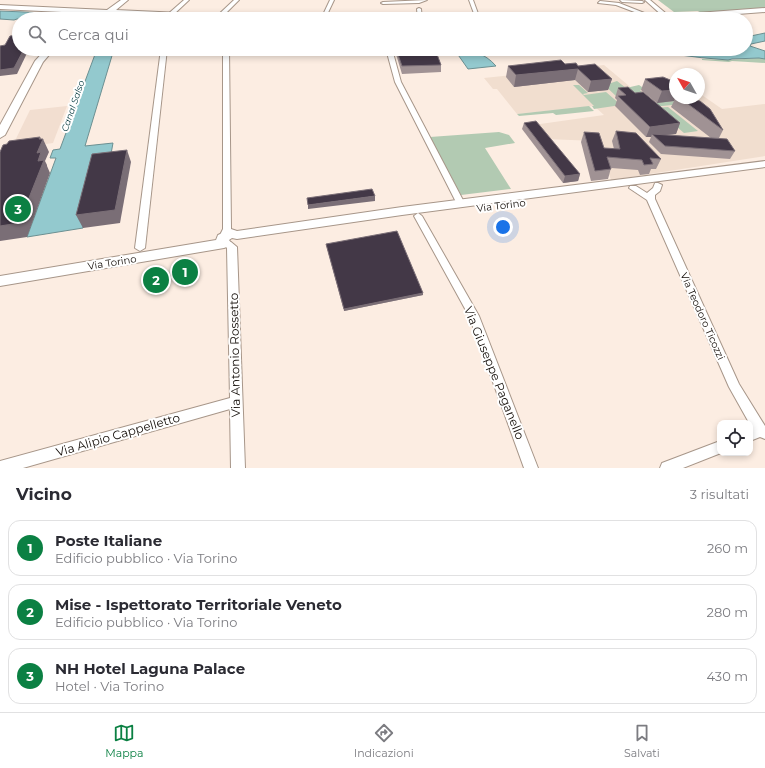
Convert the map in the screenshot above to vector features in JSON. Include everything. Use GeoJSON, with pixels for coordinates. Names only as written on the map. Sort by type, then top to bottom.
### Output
{"type":"FeatureCollection","features":[{"type":"Feature","properties":{"kind":"street"},"geometry":{"type":"LineString","coordinates":[[110,12],[126,0]]}},
{"type":"Feature","properties":{"kind":"street"},"geometry":{"type":"LineString","coordinates":[[173,12],[187,0]]}},
{"type":"Feature","properties":{"kind":"street"},"geometry":{"type":"LineString","coordinates":[[224,12],[237,0]]}},
{"type":"Feature","properties":{"kind":"street"},"geometry":{"type":"LineString","coordinates":[[327,12],[332,0]]}},
{"type":"Feature","properties":{"kind":"street"},"geometry":{"type":"LineString","coordinates":[[383,3],[419,2],[425,0]]}},
{"type":"Feature","properties":{"kind":"street"},"geometry":{"type":"LineString","coordinates":[[471,0],[475,12]]}},
{"type":"Feature","properties":{"kind":"street"},"geometry":{"type":"LineString","coordinates":[[647,0],[660,12]]}},
{"type":"Feature","properties":{"kind":"street"},"geometry":{"type":"LineString","coordinates":[[617,4],[623,1],[642,2]]}},
{"type":"Feature","properties":{"kind":"street"},"geometry":{"type":"LineString","coordinates":[[419,2],[419,12]]}},
{"type":"Feature","properties":{"kind":"street"},"geometry":{"type":"LineString","coordinates":[[600,2],[617,4],[635,12]]}},
{"type":"Feature","properties":{"kind":"street"},"geometry":{"type":"LineString","coordinates":[[0,8],[71,12]]}},
{"type":"Feature","properties":{"kind":"street"},"geometry":{"type":"LineString","coordinates":[[732,12],[765,10]]}},
{"type":"Feature","properties":{"kind":"street"},"geometry":{"type":"LineString","coordinates":[[0,135],[39,61],[44,56]]}},
{"type":"Feature","properties":{"kind":"street","name":"Via Torino"},"geometry":{"type":"LineString","coordinates":[[140,248],[163,56]]}},
{"type":"Feature","properties":{"kind":"street"},"geometry":{"type":"LineString","coordinates":[[226,56],[229,237]]}},
{"type":"Feature","properties":{"kind":"street","name":"Via Torino"},"geometry":{"type":"LineString","coordinates":[[391,56],[398,82],[461,204]]}},
{"type":"Feature","properties":{"kind":"street","name":"Via Torino"},"geometry":{"type":"LineString","coordinates":[[0,272],[140,248],[765,164]]}},
{"type":"Feature","properties":{"kind":"street","name":"Via Torino"},"geometry":{"type":"LineString","coordinates":[[0,281],[229,237],[258,238],[765,170]]}},
{"type":"Feature","properties":{"kind":"street"},"geometry":{"type":"LineString","coordinates":[[634,188],[651,199],[652,194],[657,189],[658,185]]}},
{"type":"Feature","properties":{"kind":"street","name":"Via Teodoro Ticozzi"},"geometry":{"type":"LineString","coordinates":[[651,199],[735,387],[759,433]]}},
{"type":"Feature","properties":{"kind":"street","name":"Via Giuseppe Paganello"},"geometry":{"type":"LineString","coordinates":[[418,216],[474,316],[531,468]]}},
{"type":"Feature","properties":{"kind":"street","name":"Via Antonio Rossetto"},"geometry":{"type":"LineString","coordinates":[[229,237],[232,247],[238,468]]}},
{"type":"Feature","properties":{"kind":"street","name":"Via Alipio Cappelletto"},"geometry":{"type":"LineString","coordinates":[[0,468],[236,402]]}},
{"type":"Feature","properties":{"kind":"street"},"geometry":{"type":"LineString","coordinates":[[667,468],[717,448]]}},
{"type":"Feature","properties":{"kind":"shaded area"},"geometry":{"type":"Polygon","coordinates":[[[604,65],[634,90],[669,86],[669,104],[705,104],[705,97],[722,109],[765,104],[765,156],[611,180],[597,141],[545,139],[533,125],[604,115],[594,106],[517,114],[497,89],[493,89],[484,78],[604,65]]]}},
{"type":"Feature","properties":{"kind":"shaded area"},"geometry":{"type":"Polygon","coordinates":[[[67,106],[53,143],[11,149],[30,110],[67,106]]]}},
{"type":"Feature","properties":{"kind":"green space"},"geometry":{"type":"Polygon","coordinates":[[[658,0],[765,0],[765,8],[714,12],[674,12],[658,0]]]}},
{"type":"Feature","properties":{"kind":"green space"},"geometry":{"type":"Polygon","coordinates":[[[702,59],[730,60],[765,59],[765,63],[702,60],[702,59]]]}},
{"type":"Feature","properties":{"kind":"green space"},"geometry":{"type":"Polygon","coordinates":[[[609,81],[611,83],[617,81],[626,88],[639,85],[645,89],[640,90],[652,103],[669,101],[669,104],[681,104],[653,107],[616,96],[601,82],[609,81]]]}},
{"type":"Feature","properties":{"kind":"green space"},"geometry":{"type":"Polygon","coordinates":[[[573,85],[579,85],[588,93],[583,94],[584,95],[606,92],[621,105],[594,109],[592,106],[594,106],[573,85]]]}},
{"type":"Feature","properties":{"kind":"green space"},"geometry":{"type":"Polygon","coordinates":[[[589,106],[594,111],[556,115],[553,113],[519,116],[517,114],[589,106]]]}},
{"type":"Feature","properties":{"kind":"green space"},"geometry":{"type":"Polygon","coordinates":[[[668,107],[698,131],[684,133],[655,108],[668,107]]]}},
{"type":"Feature","properties":{"kind":"green space"},"geometry":{"type":"Polygon","coordinates":[[[499,132],[509,135],[515,143],[485,148],[511,189],[461,195],[430,137],[499,132]]]}},
{"type":"Feature","properties":{"kind":"water"},"geometry":{"type":"Polygon","coordinates":[[[0,11],[25,12],[12,12],[12,20],[0,19],[0,11]]]}},
{"type":"Feature","properties":{"kind":"water"},"geometry":{"type":"Polygon","coordinates":[[[765,33],[765,41],[753,44],[753,36],[765,33]]]}},
{"type":"Feature","properties":{"kind":"water"},"geometry":{"type":"Polygon","coordinates":[[[753,47],[765,51],[765,59],[728,60],[687,56],[753,56],[753,47]]]}},
{"type":"Feature","properties":{"kind":"water","name":"Canal Salso"},"geometry":{"type":"Polygon","coordinates":[[[94,56],[112,56],[85,146],[113,143],[109,165],[98,167],[83,228],[27,237],[56,158],[50,158],[53,150],[60,149],[94,56]]]}},
{"type":"Feature","properties":{"kind":"water"},"geometry":{"type":"Polygon","coordinates":[[[459,56],[484,56],[496,66],[468,69],[459,56]]]}},
{"type":"Feature","properties":{"kind":"building"},"geometry":{"type":"Polygon","coordinates":[[[10,36],[12,36],[12,56],[20,56],[14,68],[0,70],[0,46],[5,45],[10,36]]]}},
{"type":"Feature","properties":{"kind":"building"},"geometry":{"type":"Polygon","coordinates":[[[398,56],[438,56],[441,65],[402,66],[398,56]]]}},
{"type":"Feature","properties":{"kind":"building"},"geometry":{"type":"Polygon","coordinates":[[[561,60],[565,64],[576,63],[578,66],[595,64],[612,79],[591,81],[578,69],[516,75],[508,66],[561,60]]]}},
{"type":"Feature","properties":{"kind":"building"},"geometry":{"type":"Polygon","coordinates":[[[663,77],[669,80],[669,90],[662,91],[645,79],[663,77]]]}},
{"type":"Feature","properties":{"kind":"building"},"geometry":{"type":"Polygon","coordinates":[[[628,87],[635,93],[643,92],[680,123],[650,127],[618,96],[626,95],[618,88],[628,87]]]}},
{"type":"Feature","properties":{"kind":"building"},"geometry":{"type":"Polygon","coordinates":[[[688,104],[704,104],[710,109],[723,130],[688,104]]]}},
{"type":"Feature","properties":{"kind":"building"},"geometry":{"type":"Polygon","coordinates":[[[536,121],[580,174],[565,176],[524,123],[536,121]]]}},
{"type":"Feature","properties":{"kind":"building"},"geometry":{"type":"Polygon","coordinates":[[[616,131],[636,133],[661,159],[650,158],[653,164],[644,165],[642,160],[607,157],[611,169],[595,171],[584,132],[599,133],[604,148],[620,149],[616,131]]]}},
{"type":"Feature","properties":{"kind":"building"},"geometry":{"type":"Polygon","coordinates":[[[652,134],[727,139],[735,151],[665,146],[652,134]]]}},
{"type":"Feature","properties":{"kind":"building"},"geometry":{"type":"Polygon","coordinates":[[[40,137],[39,139],[43,139],[37,153],[41,152],[38,161],[44,160],[19,223],[0,226],[0,152],[3,145],[7,144],[9,141],[40,137]]]}},
{"type":"Feature","properties":{"kind":"building"},"geometry":{"type":"Polygon","coordinates":[[[127,150],[115,210],[76,215],[92,154],[127,150]]]}},
{"type":"Feature","properties":{"kind":"building"},"geometry":{"type":"Polygon","coordinates":[[[372,189],[375,196],[308,205],[307,198],[372,189]]]}},
{"type":"Feature","properties":{"kind":"building"},"geometry":{"type":"Polygon","coordinates":[[[397,231],[423,293],[344,309],[326,244],[397,231]]]}},
{"type":"Feature","properties":{"kind":"place","name":"NH Hotel Laguna Palace"},"geometry":{"type":"Point","coordinates":[18,209]}},
{"type":"Feature","properties":{"kind":"place","name":"Poste Italiane"},"geometry":{"type":"Point","coordinates":[185,272]}},
{"type":"Feature","properties":{"kind":"place","name":"Mise - Ispettorato Territoriale Veneto"},"geometry":{"type":"Point","coordinates":[156,280]}}]}
